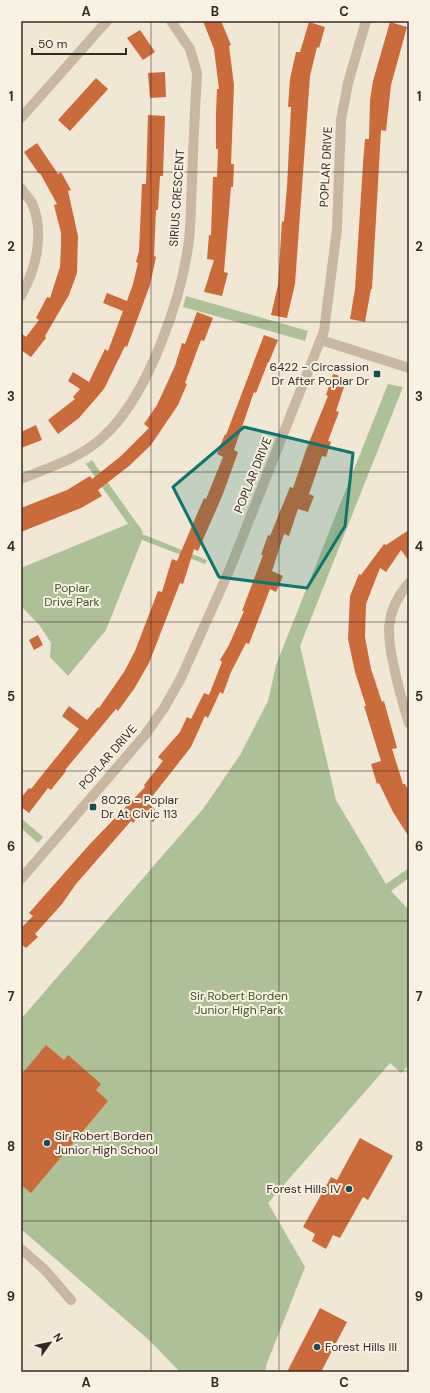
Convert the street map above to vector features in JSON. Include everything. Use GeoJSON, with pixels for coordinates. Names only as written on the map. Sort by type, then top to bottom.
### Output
{"type":"FeatureCollection","features":[{"type":"Feature","properties":{"kind":"street"},"geometry":{"type":"LineString","coordinates":[[21,118],[107,21]]}},
{"type":"Feature","properties":{"kind":"street","name":"SIRIUS CRESCENT"},"geometry":{"type":"LineString","coordinates":[[21,479],[70,459],[103,438],[115,426],[132,403],[154,363],[176,299],[189,240],[197,73],[190,49],[171,21]]}},
{"type":"Feature","properties":{"kind":"street","name":"POPLAR DRIVE"},"geometry":{"type":"LineString","coordinates":[[21,879],[145,736],[164,708],[181,678],[229,571],[321,340],[331,282],[337,229],[341,120],[348,83],[366,21]]}},
{"type":"Feature","properties":{"kind":"street"},"geometry":{"type":"LineString","coordinates":[[21,188],[32,203],[36,217],[38,247],[36,261],[21,296]]}},
{"type":"Feature","properties":{"kind":"street"},"geometry":{"type":"LineString","coordinates":[[321,340],[409,368]]}},
{"type":"Feature","properties":{"kind":"street"},"geometry":{"type":"LineString","coordinates":[[409,583],[401,592],[394,606],[389,621],[388,637],[397,681],[409,723]]}},
{"type":"Feature","properties":{"kind":"street"},"geometry":{"type":"LineString","coordinates":[[21,1249],[44,1269],[71,1300]]}},
{"type":"Feature","properties":{"kind":"highlighted area"},"geometry":{"type":"Polygon","coordinates":[[[244,427],[353,453],[345,526],[307,588],[219,577],[173,487],[244,427]]]}},
{"type":"Feature","properties":{"kind":"green space"},"geometry":{"type":"Polygon","coordinates":[[[186,296],[308,331],[305,341],[183,307],[186,296]]]}},
{"type":"Feature","properties":{"kind":"green space","name":"Sir Robert Borden Junior High Park"},"geometry":{"type":"Polygon","coordinates":[[[388,384],[403,387],[300,646],[336,800],[386,884],[409,868],[409,878],[391,891],[409,910],[409,1065],[401,1073],[390,1063],[268,1203],[305,1267],[267,1363],[265,1372],[180,1372],[150,1341],[21,1229],[21,1019],[203,809],[240,755],[268,701],[276,665],[388,384]]]}},
{"type":"Feature","properties":{"kind":"green space","name":"Poplar Drive Park"},"geometry":{"type":"Polygon","coordinates":[[[92,460],[143,532],[142,534],[207,560],[205,564],[142,540],[106,630],[68,676],[50,657],[51,643],[40,626],[21,606],[21,568],[128,524],[86,464],[92,460]]]}},
{"type":"Feature","properties":{"kind":"green space"},"geometry":{"type":"Polygon","coordinates":[[[21,818],[43,837],[38,843],[21,828],[21,818]]]}},
{"type":"Feature","properties":{"kind":"building"},"geometry":{"type":"Polygon","coordinates":[[[203,21],[221,21],[231,45],[229,46],[234,85],[231,164],[234,164],[233,187],[231,187],[224,272],[228,273],[222,296],[204,292],[214,260],[207,259],[209,235],[211,235],[213,177],[217,177],[218,149],[216,149],[216,114],[217,89],[219,89],[214,49],[203,21]]]}},
{"type":"Feature","properties":{"kind":"building"},"geometry":{"type":"Polygon","coordinates":[[[309,22],[325,27],[319,48],[317,47],[310,76],[295,284],[287,318],[271,315],[278,285],[282,221],[284,222],[287,187],[291,107],[288,107],[290,79],[296,52],[300,52],[309,22]]]}},
{"type":"Feature","properties":{"kind":"building"},"geometry":{"type":"Polygon","coordinates":[[[390,22],[407,27],[391,85],[386,131],[381,130],[372,289],[365,322],[350,319],[355,289],[365,139],[369,139],[370,100],[373,81],[390,22]]]}},
{"type":"Feature","properties":{"kind":"building"},"geometry":{"type":"Polygon","coordinates":[[[140,30],[155,52],[143,60],[127,38],[140,30]]]}},
{"type":"Feature","properties":{"kind":"building"},"geometry":{"type":"Polygon","coordinates":[[[165,72],[166,97],[150,98],[148,73],[165,72]]]}},
{"type":"Feature","properties":{"kind":"building"},"geometry":{"type":"Polygon","coordinates":[[[96,78],[108,89],[70,131],[58,120],[96,78]]]}},
{"type":"Feature","properties":{"kind":"building"},"geometry":{"type":"Polygon","coordinates":[[[148,115],[165,116],[163,176],[160,176],[158,210],[156,210],[154,256],[156,257],[150,285],[127,347],[125,346],[104,389],[79,418],[58,434],[48,420],[75,399],[73,397],[80,389],[68,381],[73,372],[89,382],[105,349],[108,351],[123,311],[103,303],[107,293],[127,301],[133,284],[138,263],[136,262],[139,251],[142,184],[146,184],[148,115]]]}},
{"type":"Feature","properties":{"kind":"building"},"geometry":{"type":"Polygon","coordinates":[[[37,143],[58,174],[61,172],[71,190],[68,191],[78,236],[77,273],[69,295],[45,336],[46,338],[31,357],[21,350],[21,333],[26,337],[39,320],[36,318],[47,297],[50,298],[60,267],[61,246],[61,233],[54,205],[57,204],[40,173],[39,174],[24,152],[37,143]]]}},
{"type":"Feature","properties":{"kind":"building"},"geometry":{"type":"Polygon","coordinates":[[[197,312],[213,318],[204,341],[201,340],[185,383],[187,384],[178,405],[151,445],[129,466],[98,490],[102,496],[81,508],[21,532],[21,508],[67,490],[90,476],[92,479],[121,456],[149,428],[144,424],[157,405],[175,366],[182,343],[185,344],[197,312]]]}},
{"type":"Feature","properties":{"kind":"building"},"geometry":{"type":"Polygon","coordinates":[[[264,335],[278,340],[256,393],[254,392],[234,450],[238,452],[223,494],[198,551],[194,549],[183,584],[180,583],[149,663],[134,689],[118,711],[116,709],[65,770],[66,771],[51,790],[48,788],[29,813],[21,807],[21,798],[29,788],[31,789],[79,729],[62,716],[69,706],[87,720],[98,707],[99,708],[124,672],[135,651],[158,591],[162,592],[172,559],[177,561],[204,498],[206,499],[223,457],[217,454],[225,434],[226,435],[264,335]]]}},
{"type":"Feature","properties":{"kind":"building"},"geometry":{"type":"Polygon","coordinates":[[[333,374],[347,378],[336,411],[339,412],[328,441],[331,442],[326,457],[322,456],[309,494],[314,496],[308,512],[298,509],[289,536],[284,534],[272,571],[283,576],[276,592],[270,589],[249,644],[246,643],[231,672],[223,694],[220,692],[208,718],[205,716],[191,747],[147,803],[160,814],[153,822],[142,812],[133,823],[131,821],[76,884],[62,904],[35,934],[38,937],[26,948],[21,944],[21,928],[33,916],[29,913],[89,845],[145,787],[144,785],[163,761],[158,757],[180,732],[187,717],[191,719],[204,693],[209,695],[222,662],[220,660],[229,645],[244,611],[242,611],[263,555],[261,555],[268,535],[270,536],[290,487],[293,488],[306,450],[328,396],[326,395],[333,374]]]}},
{"type":"Feature","properties":{"kind":"building"},"geometry":{"type":"Polygon","coordinates":[[[36,425],[42,440],[21,448],[21,432],[36,425]]]}},
{"type":"Feature","properties":{"kind":"building"},"geometry":{"type":"Polygon","coordinates":[[[409,530],[409,561],[401,550],[386,572],[380,568],[366,604],[365,637],[371,669],[382,702],[384,701],[397,748],[392,749],[403,784],[405,784],[409,792],[409,837],[393,812],[379,783],[377,784],[371,764],[381,761],[364,706],[366,706],[355,672],[348,639],[350,596],[359,574],[361,575],[384,544],[386,545],[409,530]]]}},
{"type":"Feature","properties":{"kind":"building"},"geometry":{"type":"Polygon","coordinates":[[[38,635],[43,645],[34,650],[29,640],[38,635]]]}},
{"type":"Feature","properties":{"kind":"building","name":"Sir Robert Borden Junior High School"},"geometry":{"type":"Polygon","coordinates":[[[46,1045],[64,1060],[68,1055],[101,1084],[96,1090],[108,1101],[31,1193],[21,1185],[21,1075],[46,1045]]]}},
{"type":"Feature","properties":{"kind":"building","name":"Forest Hills IV"},"geometry":{"type":"Polygon","coordinates":[[[360,1138],[393,1156],[368,1200],[363,1197],[340,1238],[333,1235],[326,1249],[312,1241],[315,1234],[303,1227],[331,1177],[337,1180],[360,1138]]]}},
{"type":"Feature","properties":{"kind":"building","name":"Forest Hills III"},"geometry":{"type":"Polygon","coordinates":[[[320,1308],[347,1322],[321,1372],[287,1372],[320,1308]]]}},
{"type":"Feature","properties":{"kind":"place","name":"6422 - Circassion Dr After Poplar Dr"},"geometry":{"type":"Point","coordinates":[377,374]}},
{"type":"Feature","properties":{"kind":"place","name":"8026 - Poplar Dr At Civic 113"},"geometry":{"type":"Point","coordinates":[93,807]}},
{"type":"Feature","properties":{"kind":"place","name":"Sir Robert Borden Junior High School"},"geometry":{"type":"Point","coordinates":[47,1143]}},
{"type":"Feature","properties":{"kind":"place","name":"Forest Hills IV"},"geometry":{"type":"Point","coordinates":[349,1189]}},
{"type":"Feature","properties":{"kind":"place","name":"Forest Hills III"},"geometry":{"type":"Point","coordinates":[317,1347]}}]}
